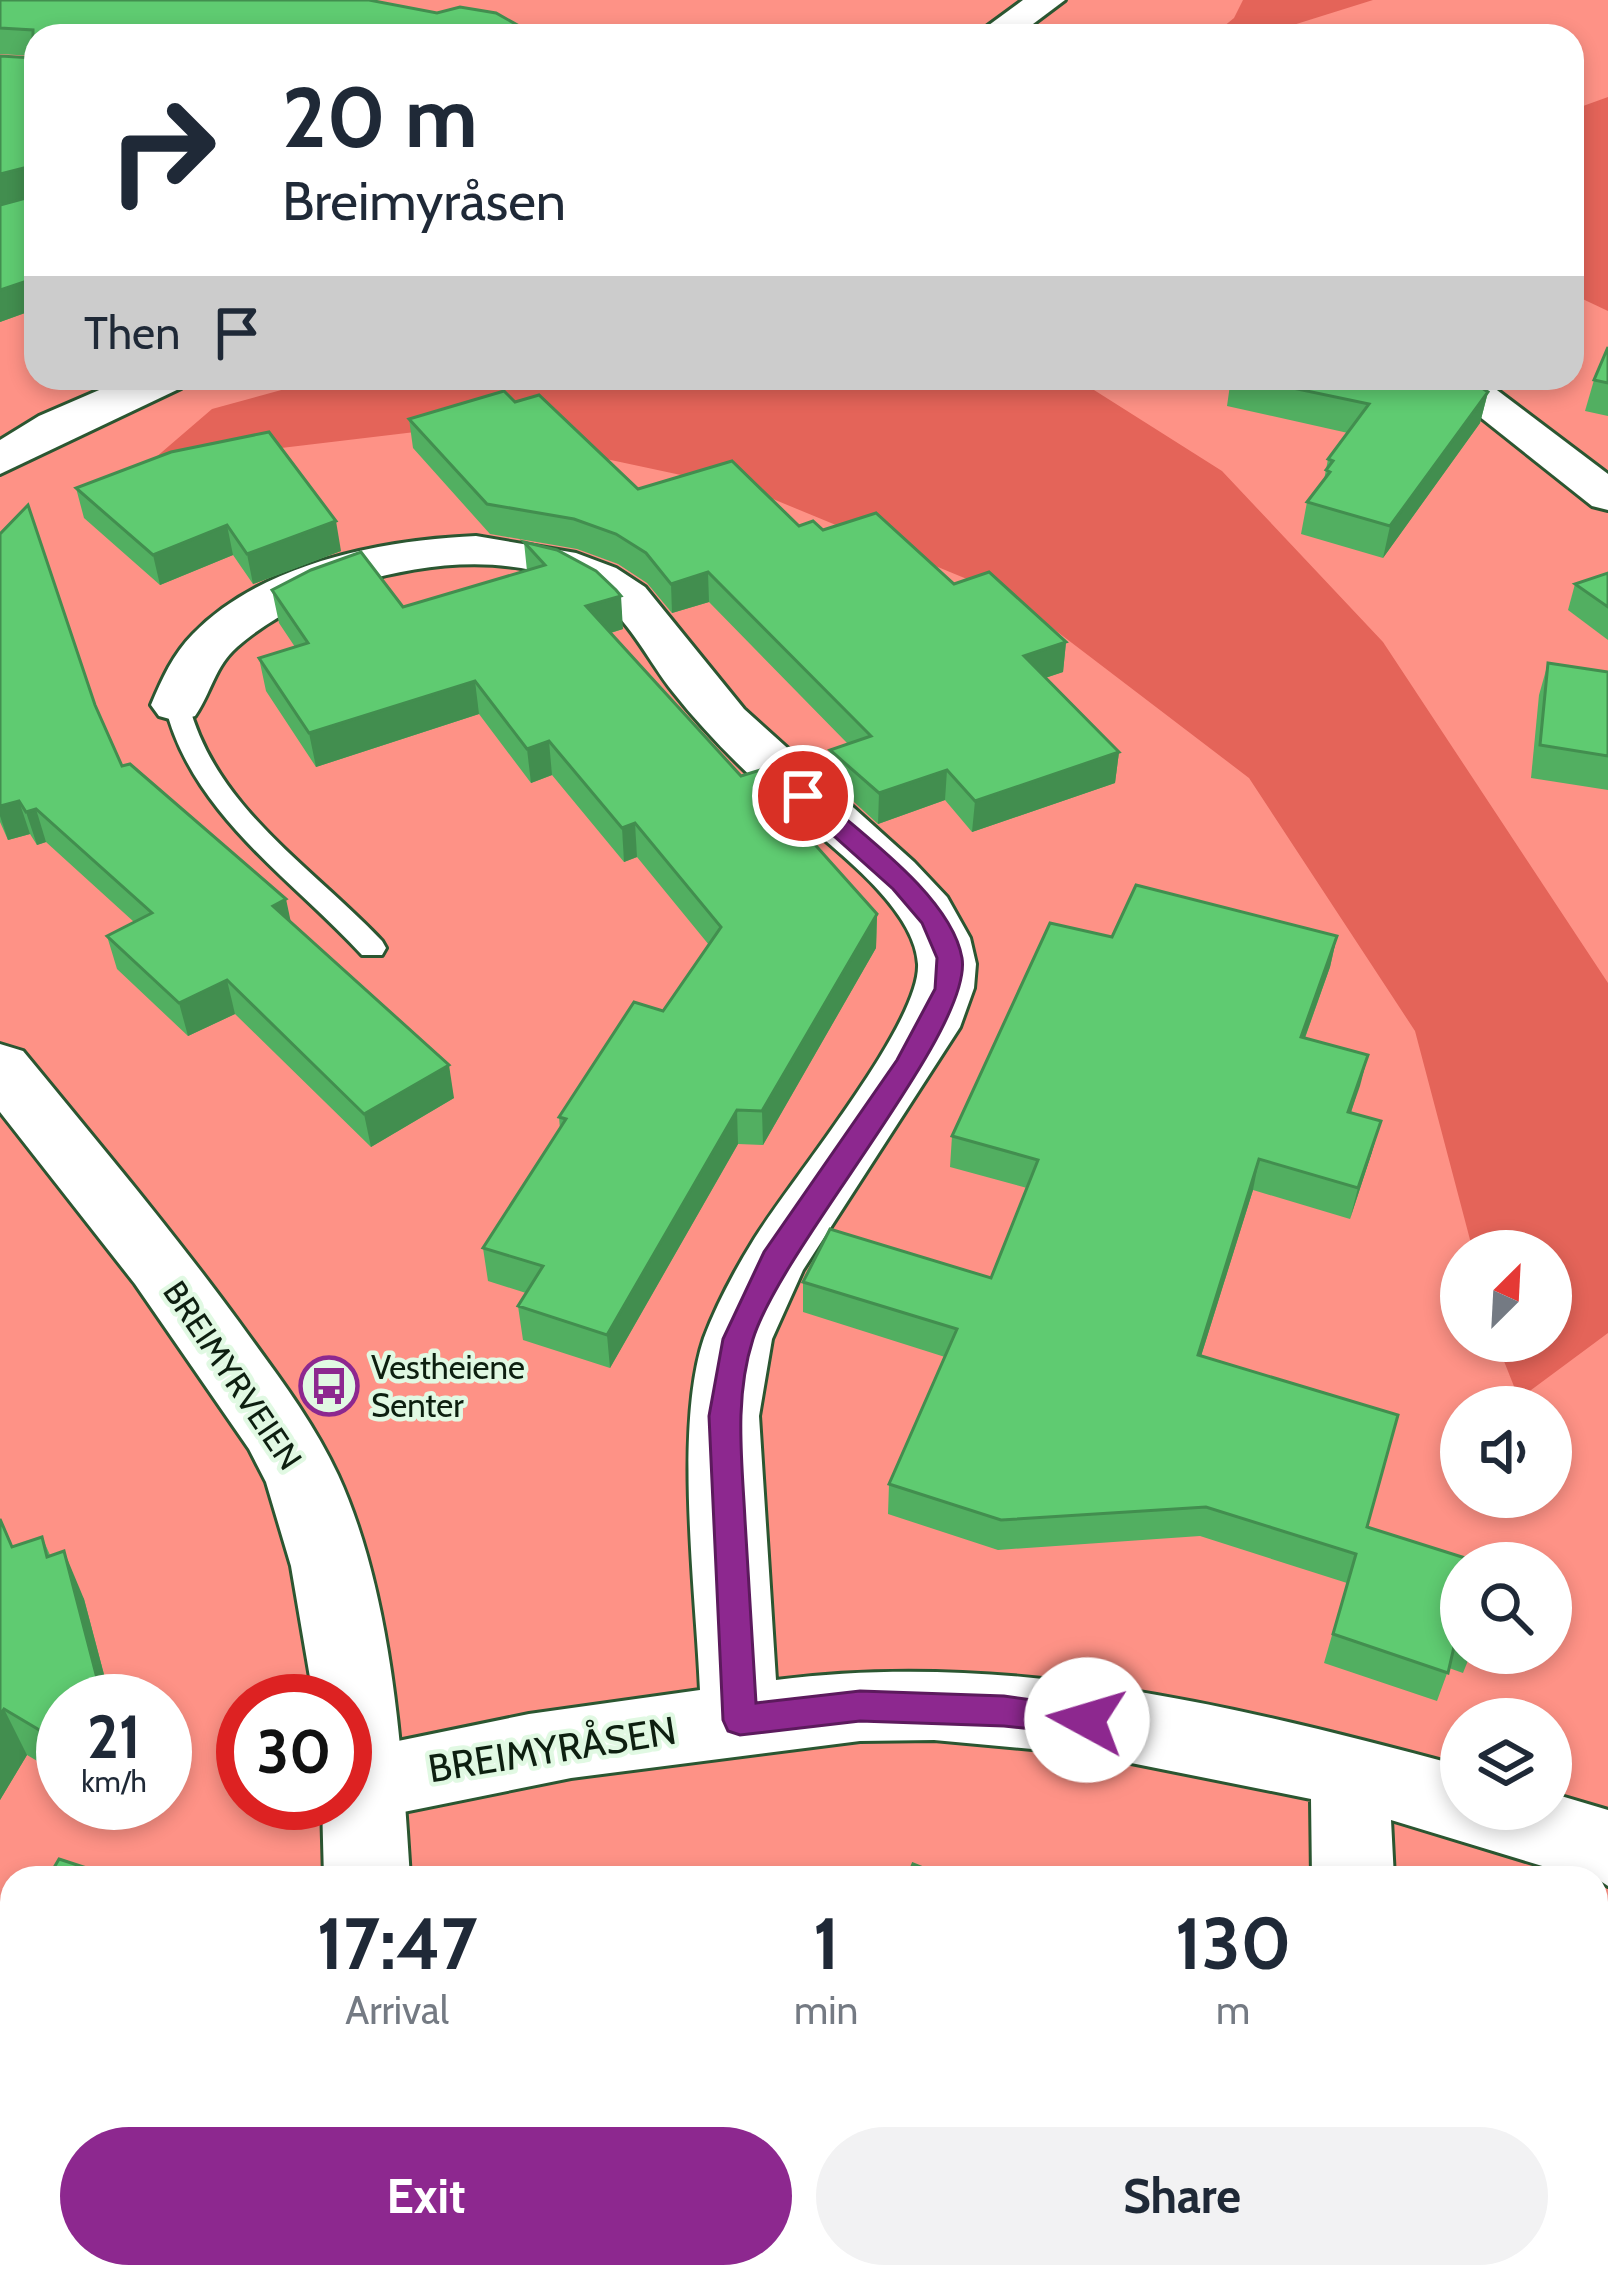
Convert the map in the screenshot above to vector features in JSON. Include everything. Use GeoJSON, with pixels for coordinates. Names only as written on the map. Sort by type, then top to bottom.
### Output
{"type":"FeatureCollection","features":[{"type":"Feature","properties":{"kind":"street"},"geometry":{"type":"LineString","coordinates":[[1010,24],[1047,0]]}},
{"type":"Feature","properties":{"kind":"street"},"geometry":{"type":"LineString","coordinates":[[0,460],[56,426],[138,390]]}},
{"type":"Feature","properties":{"kind":"street"},"geometry":{"type":"LineString","coordinates":[[1469,390],[1608,496]]}},
{"type":"Feature","properties":{"kind":"street"},"geometry":{"type":"LineString","coordinates":[[177,705],[197,661],[230,628],[303,587],[361,565],[415,553],[481,550],[538,557],[603,579],[645,615],[690,680],[771,766],[902,883],[933,920],[949,958],[947,989],[930,1028],[775,1260],[738,1339],[724,1416],[740,1720]]}},
{"type":"Feature","properties":{"kind":"street","name":"BREIMYRVEIEN"},"geometry":{"type":"LineString","coordinates":[[0,1067],[159,1265],[275,1428],[303,1480],[330,1566],[347,1674]]}},
{"type":"Feature","properties":{"kind":"street","name":"BREIMYRÅSEN"},"geometry":{"type":"LineString","coordinates":[[372,1782],[570,1741],[860,1706],[1004,1711],[1129,1725],[1440,1799]]}},
{"type":"Feature","properties":{"kind":"street"},"geometry":{"type":"LineString","coordinates":[[1350,1775],[1353,1866]]}},
{"type":"Feature","properties":{"kind":"street","name":"BREIMYRVEIEN"},"geometry":{"type":"LineString","coordinates":[[366,1830],[367,1866]]}},
{"type":"Feature","properties":{"kind":"street"},"geometry":{"type":"LineString","coordinates":[[1548,1830],[1608,1848]]}},
{"type":"Feature","properties":{"kind":"lane"},"geometry":{"type":"LineString","coordinates":[[177,705],[179,727],[188,747],[222,799],[372,948]]}},
{"type":"Feature","properties":{"kind":"shaded area"},"geometry":{"type":"Polygon","coordinates":[[[0,0],[1608,0],[1608,1866],[0,1866],[0,0]]]}},
{"type":"Feature","properties":{"kind":"shaded area"},"geometry":{"type":"Polygon","coordinates":[[[1243,0],[1373,0],[1296,24],[1227,24],[1243,0]]]}},
{"type":"Feature","properties":{"kind":"shaded area"},"geometry":{"type":"Polygon","coordinates":[[[1608,97],[1608,311],[1584,300],[1584,106],[1608,97]]]}},
{"type":"Feature","properties":{"kind":"shaded area"},"geometry":{"type":"Polygon","coordinates":[[[281,390],[1094,390],[1222,471],[1383,642],[1608,983],[1608,1333],[1572,1360],[1572,1230],[1467,1230],[1415,1031],[1249,778],[1013,598],[751,490],[457,427],[148,464],[212,409],[281,390]]]}},
{"type":"Feature","properties":{"kind":"shaded area"},"geometry":{"type":"Polygon","coordinates":[[[1504,1362],[1569,1362],[1537,1386],[1514,1386],[1504,1362]]]}},
{"type":"Feature","properties":{"kind":"building"},"geometry":{"type":"Polygon","coordinates":[[[0,0],[369,0],[437,13],[460,7],[496,13],[516,24],[24,24],[24,29],[0,28],[0,0]]]}},
{"type":"Feature","properties":{"kind":"building"},"geometry":{"type":"Polygon","coordinates":[[[0,56],[24,57],[24,168],[0,174],[0,56]]]}},
{"type":"Feature","properties":{"kind":"building"},"geometry":{"type":"Polygon","coordinates":[[[24,198],[24,282],[0,290],[0,205],[24,198]]]}},
{"type":"Feature","properties":{"kind":"building"},"geometry":{"type":"Polygon","coordinates":[[[1608,347],[1608,383],[1594,380],[1608,347]]]}},
{"type":"Feature","properties":{"kind":"building"},"geometry":{"type":"Polygon","coordinates":[[[1302,390],[1488,392],[1390,526],[1307,502],[1330,472],[1326,470],[1333,461],[1328,459],[1369,404],[1302,390]]]}},
{"type":"Feature","properties":{"kind":"building"},"geometry":{"type":"Polygon","coordinates":[[[504,391],[515,402],[539,395],[638,489],[732,461],[799,526],[813,521],[823,530],[876,513],[954,584],[989,572],[1066,642],[1024,656],[1119,752],[975,801],[947,770],[879,793],[830,750],[871,736],[708,572],[671,584],[646,553],[616,534],[574,519],[487,504],[409,419],[504,391]]]}},
{"type":"Feature","properties":{"kind":"building"},"geometry":{"type":"Polygon","coordinates":[[[269,432],[336,521],[247,554],[227,525],[153,555],[76,488],[171,452],[269,432]]]}},
{"type":"Feature","properties":{"kind":"building"},"geometry":{"type":"Polygon","coordinates":[[[28,505],[95,705],[122,766],[130,764],[286,899],[273,906],[449,1065],[364,1114],[227,980],[179,1003],[107,936],[152,913],[36,809],[26,812],[19,801],[0,806],[0,534],[28,505]]]}},
{"type":"Feature","properties":{"kind":"building"},"geometry":{"type":"Polygon","coordinates":[[[524,542],[557,550],[596,571],[616,590],[621,596],[586,606],[741,776],[770,767],[822,809],[792,819],[877,914],[762,1111],[737,1110],[607,1335],[518,1306],[543,1266],[483,1248],[566,1119],[559,1117],[634,1002],[663,1011],[721,927],[635,823],[622,828],[549,741],[527,749],[475,681],[309,733],[259,658],[308,643],[272,590],[311,570],[361,552],[403,607],[545,565],[524,542]]]}},
{"type":"Feature","properties":{"kind":"building"},"geometry":{"type":"Polygon","coordinates":[[[1608,573],[1608,607],[1575,584],[1608,573]]]}},
{"type":"Feature","properties":{"kind":"building"},"geometry":{"type":"Polygon","coordinates":[[[1548,663],[1608,672],[1608,756],[1540,745],[1548,663]]]}},
{"type":"Feature","properties":{"kind":"building"},"geometry":{"type":"Polygon","coordinates":[[[1136,885],[1337,936],[1301,1037],[1368,1055],[1348,1112],[1381,1121],[1358,1188],[1259,1159],[1198,1355],[1398,1415],[1367,1527],[1440,1550],[1440,1670],[1333,1634],[1356,1554],[1206,1507],[1001,1520],[889,1484],[957,1329],[803,1282],[830,1229],[991,1278],[1038,1160],[952,1136],[1050,923],[1112,937],[1136,885]]]}},
{"type":"Feature","properties":{"kind":"building"},"geometry":{"type":"Polygon","coordinates":[[[0,1519],[12,1547],[42,1537],[47,1557],[64,1551],[96,1674],[36,1674],[36,1728],[4,1709],[0,1715],[0,1519]]]}},
{"type":"Feature","properties":{"kind":"place","name":"Vestheiene Senter"},"geometry":{"type":"Point","coordinates":[329,1386]}},
{"type":"Feature","properties":{"kind":"route"},"geometry":{"type":"LineString","coordinates":[[803,796],[902,883],[933,920],[949,958],[947,989],[908,1064],[775,1260],[738,1339],[724,1416],[740,1720],[860,1706],[1004,1711],[1087,1720]]}}]}
